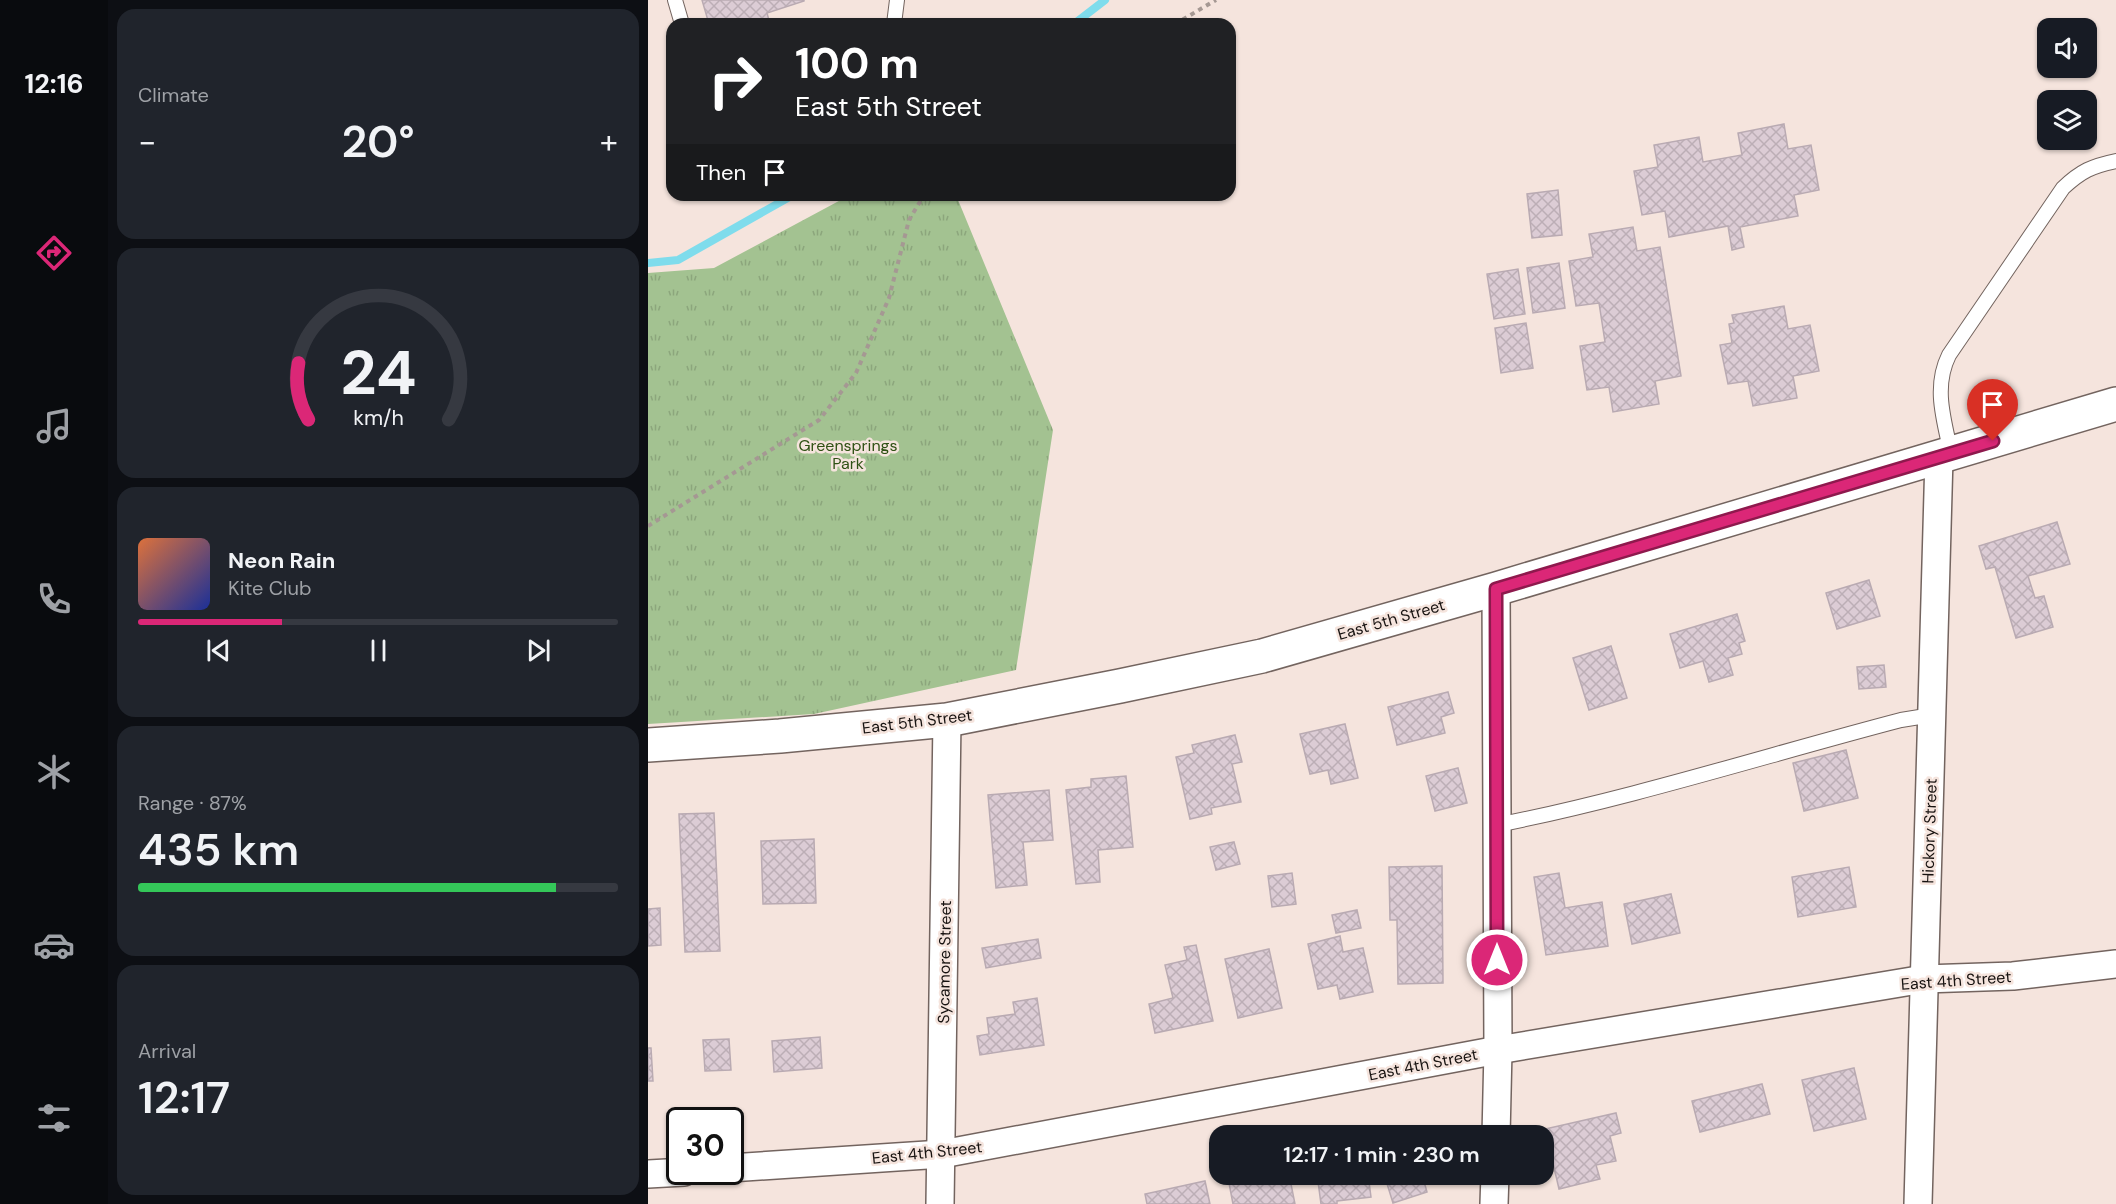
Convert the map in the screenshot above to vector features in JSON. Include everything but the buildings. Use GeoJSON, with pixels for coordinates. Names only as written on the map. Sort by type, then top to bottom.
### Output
{"type":"FeatureCollection","features":[{"type":"Feature","properties":{"kind":"main road","name":"East 5th Street"},"geometry":{"type":"LineString","coordinates":[[648,745],[780,736],[948,720],[1262,656],[1496,589],[2116,404]]}},
{"type":"Feature","properties":{"kind":"street","name":"Hickory Street"},"geometry":{"type":"LineString","coordinates":[[1918,1204],[1932,714],[1945,455]]}},
{"type":"Feature","properties":{"kind":"street"},"geometry":{"type":"LineString","coordinates":[[1496,589],[1496,1125]]}},
{"type":"Feature","properties":{"kind":"street","name":"Sycamore Street"},"geometry":{"type":"LineString","coordinates":[[940,1204],[948,720]]}},
{"type":"Feature","properties":{"kind":"street","name":"East 4th Street"},"geometry":{"type":"LineString","coordinates":[[744,1167],[942,1154],[1498,1050],[1924,979],[2013,976],[2116,964]]}},
{"type":"Feature","properties":{"kind":"street"},"geometry":{"type":"LineString","coordinates":[[648,1174],[666,1173]]}},
{"type":"Feature","properties":{"kind":"street"},"geometry":{"type":"LineString","coordinates":[[1494,1204],[1495,1185]]}},
{"type":"Feature","properties":{"kind":"lane"},"geometry":{"type":"LineString","coordinates":[[675,0],[680,18]]}},
{"type":"Feature","properties":{"kind":"lane"},"geometry":{"type":"LineString","coordinates":[[895,18],[897,0]]}},
{"type":"Feature","properties":{"kind":"lane"},"geometry":{"type":"LineString","coordinates":[[1945,455],[1941,410],[1942,368],[1949,355],[2063,188],[2079,173],[2116,161]]}},
{"type":"Feature","properties":{"kind":"lane"},"geometry":{"type":"LineString","coordinates":[[1497,825],[1542,816],[1901,720],[1932,714]]}},
{"type":"Feature","properties":{"kind":"path"},"geometry":{"type":"LineString","coordinates":[[1185,18],[1216,0]]}},
{"type":"Feature","properties":{"kind":"path"},"geometry":{"type":"LineString","coordinates":[[648,526],[819,420],[856,373],[888,298],[909,220],[920,201]]}},
{"type":"Feature","properties":{"kind":"green space","name":"Greensprings Park"},"geometry":{"type":"Polygon","coordinates":[[[839,201],[958,201],[1053,430],[1016,670],[814,714],[648,724],[648,273],[714,268],[839,201]]]}},
{"type":"Feature","properties":{"kind":"waterway"},"geometry":{"type":"LineString","coordinates":[[1082,18],[1105,0]]}},
{"type":"Feature","properties":{"kind":"waterway"},"geometry":{"type":"LineString","coordinates":[[648,263],[678,260],[782,201]]}},
{"type":"Feature","properties":{"kind":"route"},"geometry":{"type":"LineString","coordinates":[[1497,960],[1496,589],[1993,441]]}}]}
